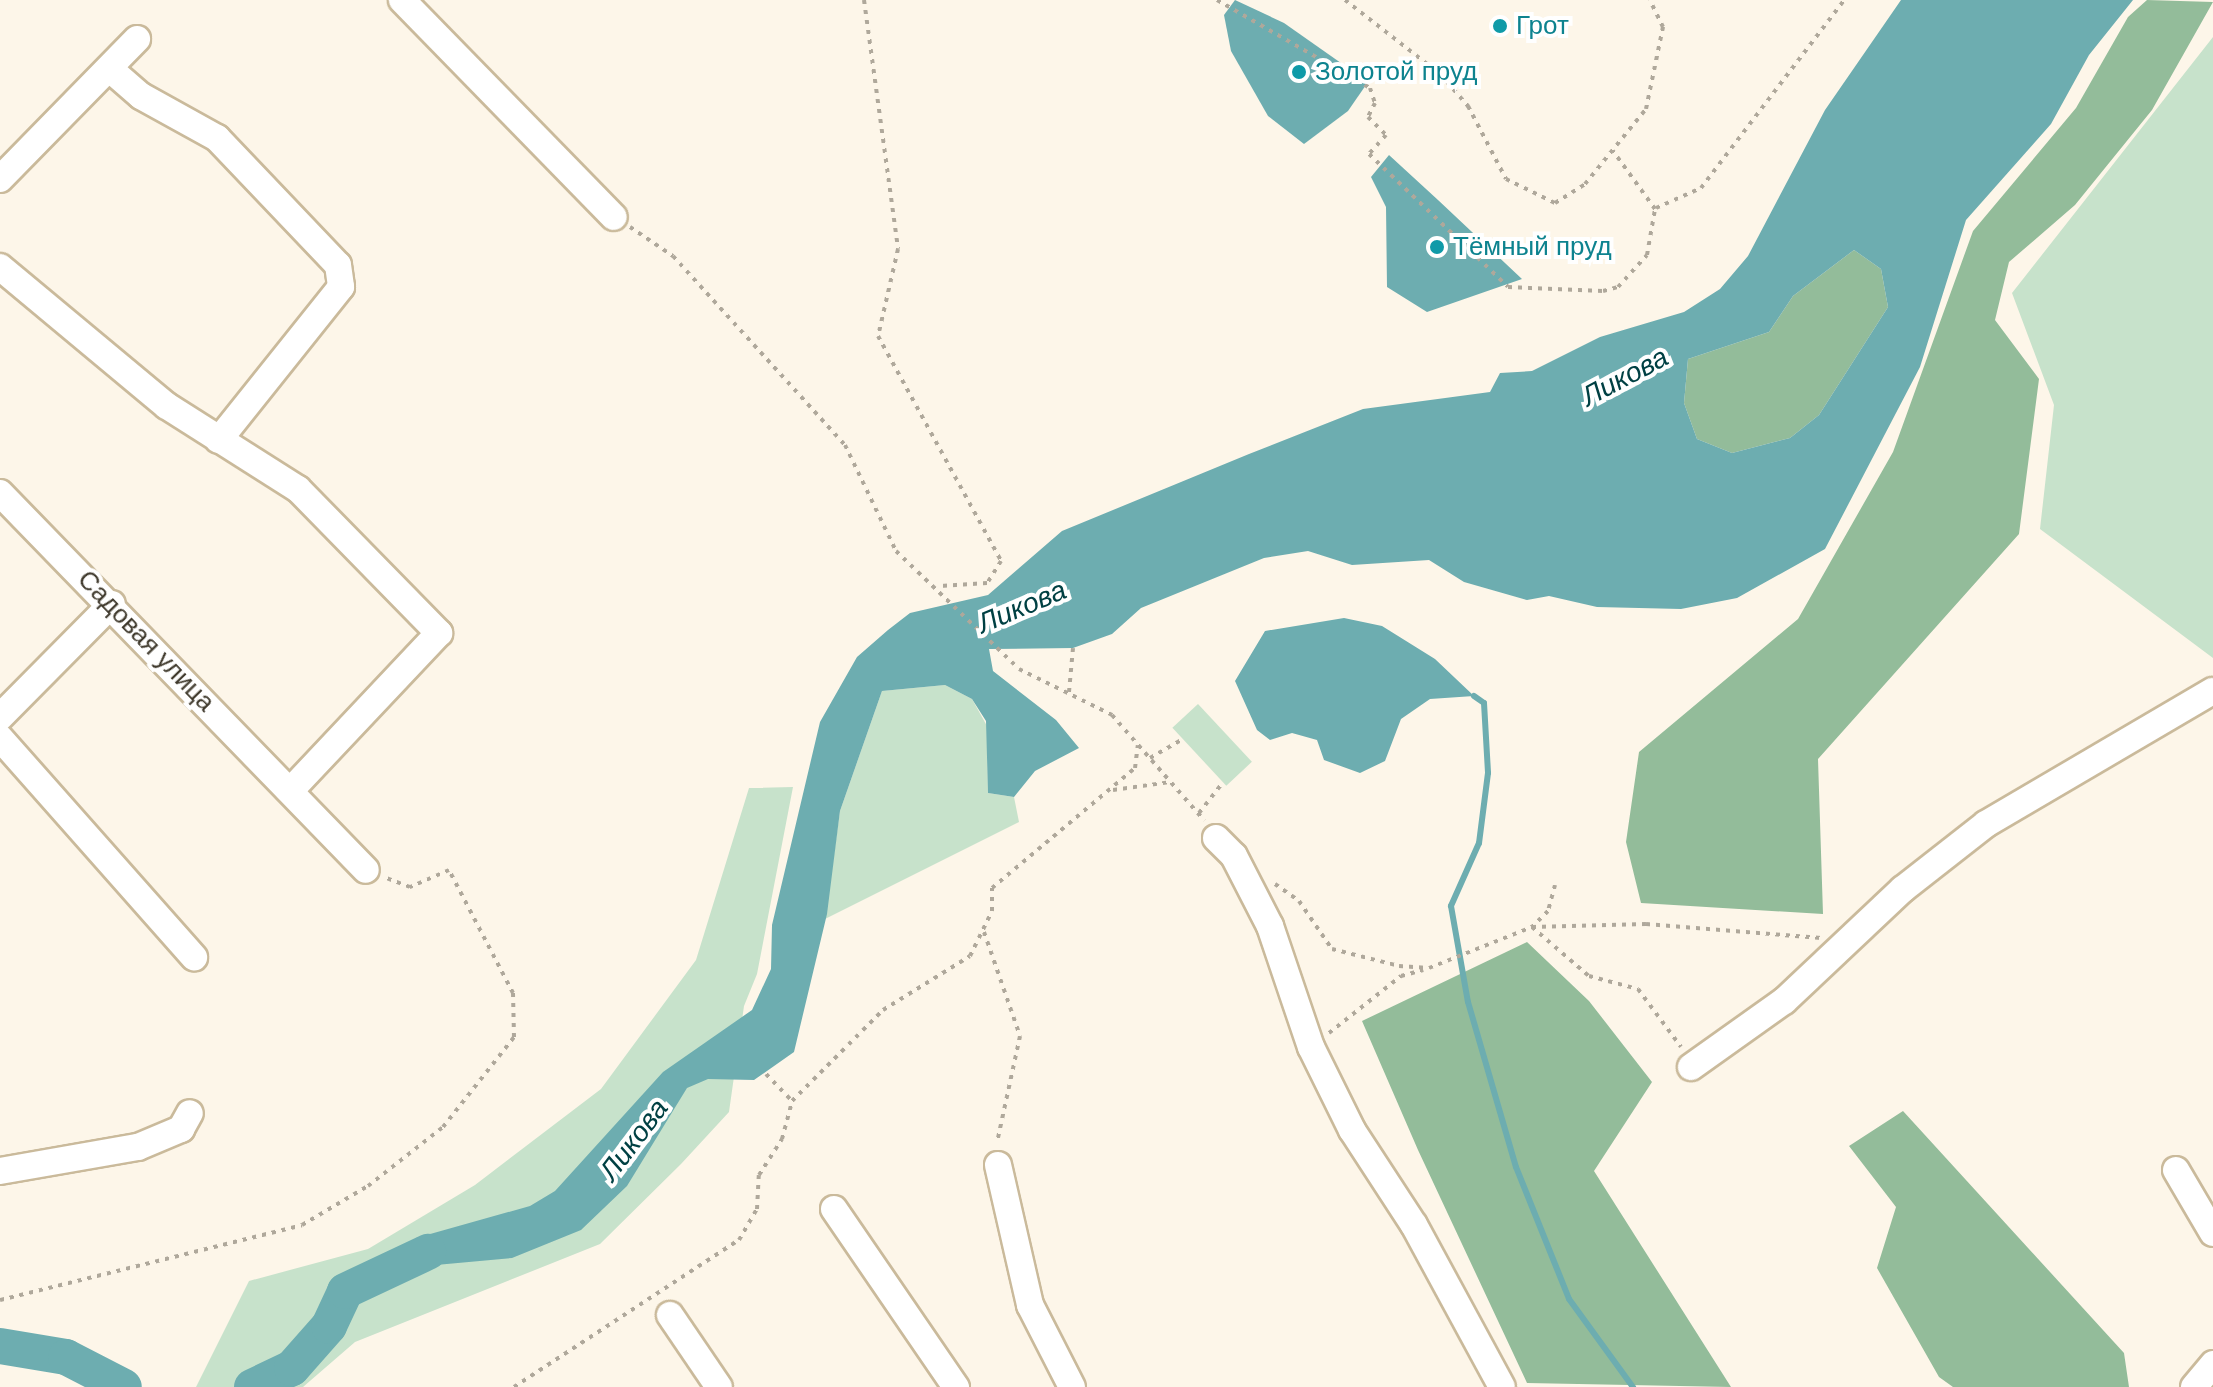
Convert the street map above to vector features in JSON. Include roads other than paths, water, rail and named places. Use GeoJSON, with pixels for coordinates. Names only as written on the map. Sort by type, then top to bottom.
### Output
{"type":"FeatureCollection","features":[{"type":"Feature","properties":{"kind":"street"},"geometry":{"type":"LineString","coordinates":[[402,0],[614,217]]}},
{"type":"Feature","properties":{"kind":"street"},"geometry":{"type":"LineString","coordinates":[[0,179],[111,70],[137,39]]}},
{"type":"Feature","properties":{"kind":"street"},"geometry":{"type":"LineString","coordinates":[[111,70],[141,96],[217,138],[338,265],[341,287],[219,440]]}},
{"type":"Feature","properties":{"kind":"street"},"geometry":{"type":"LineString","coordinates":[[0,267],[90,347],[219,440],[298,489],[439,633],[290,791]]}},
{"type":"Feature","properties":{"kind":"street","name":"Садовая улица"},"geometry":{"type":"LineString","coordinates":[[0,493],[112,604],[366,870]]}},
{"type":"Feature","properties":{"kind":"street"},"geometry":{"type":"LineString","coordinates":[[0,717],[112,604]]}},
{"type":"Feature","properties":{"kind":"street"},"geometry":{"type":"LineString","coordinates":[[1691,1067],[1784,1001],[1986,824],[2213,691]]}},
{"type":"Feature","properties":{"kind":"street"},"geometry":{"type":"LineString","coordinates":[[0,738],[194,957]]}},
{"type":"Feature","properties":{"kind":"street"},"geometry":{"type":"LineString","coordinates":[[1225,847],[1270,926],[1311,1047],[1502,1387]]}},
{"type":"Feature","properties":{"kind":"street"},"geometry":{"type":"LineString","coordinates":[[0,1171],[138,1147],[181,1129],[190,1113]]}},
{"type":"Feature","properties":{"kind":"street"},"geometry":{"type":"LineString","coordinates":[[998,1165],[1030,1305],[1072,1387]]}},
{"type":"Feature","properties":{"kind":"street"},"geometry":{"type":"LineString","coordinates":[[2176,1170],[2213,1233]]}},
{"type":"Feature","properties":{"kind":"street"},"geometry":{"type":"LineString","coordinates":[[834,1209],[956,1387]]}},
{"type":"Feature","properties":{"kind":"street"},"geometry":{"type":"LineString","coordinates":[[670,1315],[719,1387]]}},
{"type":"Feature","properties":{"kind":"street"},"geometry":{"type":"LineString","coordinates":[[2194,1387],[2213,1364]]}},
{"type":"Feature","properties":{"kind":"water","name":"Золотой пруд"},"geometry":{"type":"Polygon","coordinates":[[[1235,0],[1284,23],[1368,82],[1348,111],[1304,144],[1268,116],[1231,51],[1224,15],[1235,0]]]}},
{"type":"Feature","properties":{"kind":"water"},"geometry":{"type":"Polygon","coordinates":[[[1901,0],[2133,0],[2089,55],[2051,124],[1966,220],[1920,367],[1825,549],[1737,598],[1681,609],[1597,607],[1549,596],[1527,600],[1464,582],[1429,560],[1352,565],[1308,551],[1264,558],[1141,608],[1112,634],[1073,648],[989,649],[993,671],[1056,720],[1079,748],[1035,771],[1014,797],[988,793],[986,721],[972,699],[945,685],[882,691],[840,811],[827,914],[794,1052],[754,1080],[708,1079],[687,1088],[627,1186],[581,1230],[512,1258],[381,1270],[416,1238],[530,1206],[555,1191],[663,1072],[752,1010],[771,969],[772,925],[820,722],[857,657],[888,630],[910,613],[988,595],[1062,531],[1249,454],[1363,409],[1490,392],[1500,373],[1532,371],[1600,337],[1684,312],[1720,289],[1748,256],[1825,110],[1901,0]],[[1854,250],[1793,296],[1769,332],[1688,359],[1684,403],[1697,439],[1732,453],[1790,438],[1819,415],[1888,307],[1881,269],[1854,250]]]}},
{"type":"Feature","properties":{"kind":"water","name":"Тёмный пруд"},"geometry":{"type":"Polygon","coordinates":[[[1389,155],[1522,279],[1427,312],[1387,287],[1386,207],[1371,177],[1389,155]]]}},
{"type":"Feature","properties":{"kind":"water"},"geometry":{"type":"Polygon","coordinates":[[[1344,618],[1382,626],[1435,659],[1474,696],[1430,699],[1401,719],[1385,761],[1360,773],[1324,760],[1317,740],[1292,733],[1270,740],[1257,730],[1235,681],[1265,631],[1344,618]]]}},
{"type":"Feature","properties":{"kind":"waterway"},"geometry":{"type":"LineString","coordinates":[[1474,696],[1484,703],[1488,773],[1479,843],[1451,906],[1468,1002],[1516,1167],[1569,1299],[1633,1387]]}},
{"type":"Feature","properties":{"kind":"waterway","name":"Ликова"},"geometry":{"type":"LineString","coordinates":[[252,1387],[292,1368],[329,1326],[345,1291],[428,1252]]}},
{"type":"Feature","properties":{"kind":"waterway","name":"Ликова"},"geometry":{"type":"LineString","coordinates":[[0,1346],[66,1357],[124,1387]]}},
{"type":"Feature","properties":{"kind":"place","name":"Грот"},"geometry":{"type":"Point","coordinates":[1500,26]}},
{"type":"Feature","properties":{"kind":"place","name":"Золотой пруд"},"geometry":{"type":"Point","coordinates":[1299,72]}},
{"type":"Feature","properties":{"kind":"place","name":"Тёмный пруд"},"geometry":{"type":"Point","coordinates":[1437,247]}}]}
